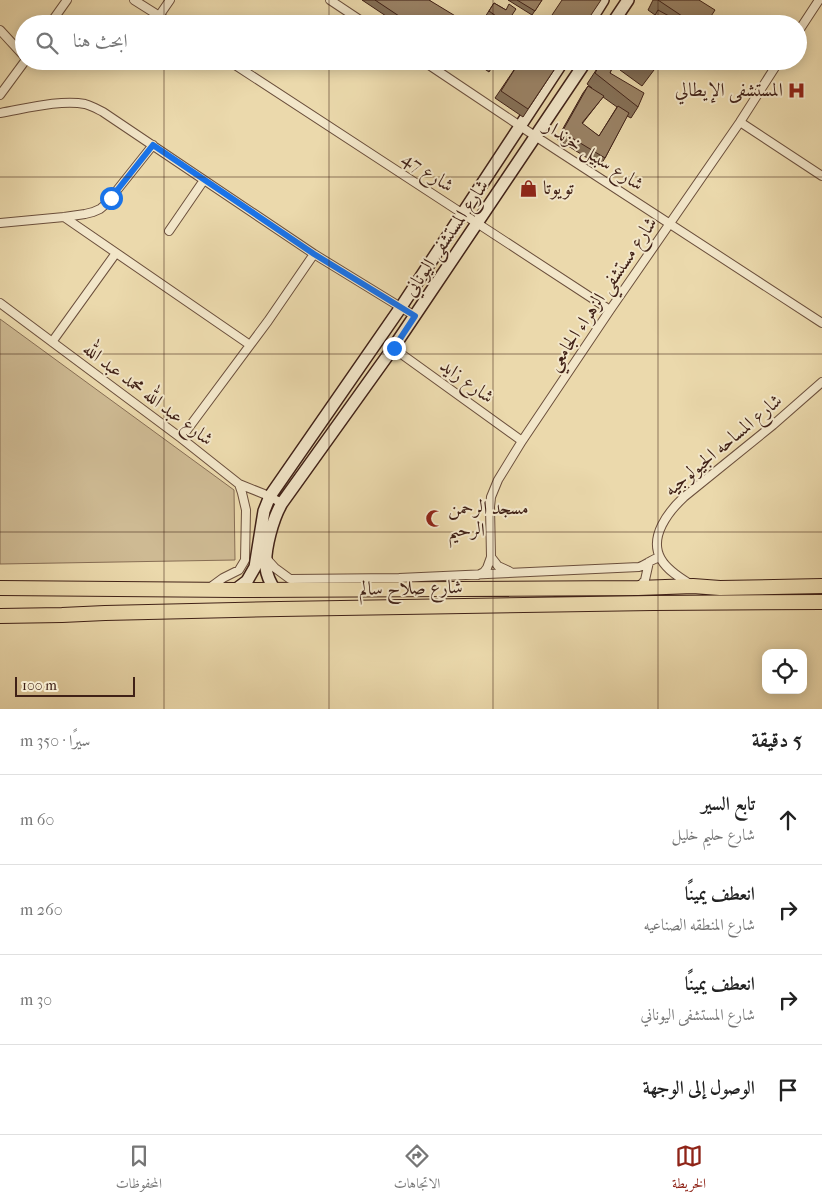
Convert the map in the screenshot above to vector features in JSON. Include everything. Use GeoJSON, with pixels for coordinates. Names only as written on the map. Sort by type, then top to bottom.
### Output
{"type":"FeatureCollection","features":[{"type":"Feature","properties":{"kind":"highway","name":"شارع صلاح سالم"},"geometry":{"type":"LineString","coordinates":[[0,588],[276,590],[822,586]]}},
{"type":"Feature","properties":{"kind":"highway","name":"شارع صلاح سالم"},"geometry":{"type":"LineString","coordinates":[[0,616],[653,603],[822,602]]}},
{"type":"Feature","properties":{"kind":"street"},"geometry":{"type":"LineString","coordinates":[[56,15],[67,0]]}},
{"type":"Feature","properties":{"kind":"street"},"geometry":{"type":"LineString","coordinates":[[134,0],[158,15]]}},
{"type":"Feature","properties":{"kind":"street"},"geometry":{"type":"LineString","coordinates":[[161,15],[170,0]]}},
{"type":"Feature","properties":{"kind":"street"},"geometry":{"type":"LineString","coordinates":[[330,0],[352,15]]}},
{"type":"Feature","properties":{"kind":"street"},"geometry":{"type":"LineString","coordinates":[[594,15],[603,0]]}},
{"type":"Feature","properties":{"kind":"street"},"geometry":{"type":"LineString","coordinates":[[618,15],[628,0]]}},
{"type":"Feature","properties":{"kind":"street"},"geometry":{"type":"LineString","coordinates":[[807,18],[819,0]]}},
{"type":"Feature","properties":{"kind":"street"},"geometry":{"type":"LineString","coordinates":[[0,30],[15,46]]}},
{"type":"Feature","properties":{"kind":"street"},"geometry":{"type":"LineString","coordinates":[[0,95],[18,70]]}},
{"type":"Feature","properties":{"kind":"street","name":"شارع 47"},"geometry":{"type":"LineString","coordinates":[[243,70],[610,310]]}},
{"type":"Feature","properties":{"kind":"street","name":"شارع سبيل خزندار"},"geometry":{"type":"LineString","coordinates":[[436,70],[821,324]]}},
{"type":"Feature","properties":{"kind":"street","name":"شارع المستشفى اليوناني"},"geometry":{"type":"LineString","coordinates":[[235,590],[247,581],[255,567],[264,511],[270,496],[401,307],[557,70]]}},
{"type":"Feature","properties":{"kind":"street","name":"شارع المستشفى اليوناني"},"geometry":{"type":"LineString","coordinates":[[276,590],[268,577],[266,558],[272,525],[282,502],[394,348],[580,70]]}},
{"type":"Feature","properties":{"kind":"street","name":"شارع مستشفي الزهراء الجامعي"},"geometry":{"type":"LineString","coordinates":[[491,557],[490,507],[491,497],[498,480],[522,441],[740,122],[773,70]]}},
{"type":"Feature","properties":{"kind":"street"},"geometry":{"type":"LineString","coordinates":[[0,113],[51,104],[72,103],[93,107],[153,145],[314,254],[415,316]]}},
{"type":"Feature","properties":{"kind":"street"},"geometry":{"type":"LineString","coordinates":[[740,122],[822,176]]}},
{"type":"Feature","properties":{"kind":"street"},"geometry":{"type":"LineString","coordinates":[[0,223],[64,217],[100,209],[153,145]]}},
{"type":"Feature","properties":{"kind":"street"},"geometry":{"type":"LineString","coordinates":[[169,230],[204,180]]}},
{"type":"Feature","properties":{"kind":"street"},"geometry":{"type":"LineString","coordinates":[[64,217],[250,345]]}},
{"type":"Feature","properties":{"kind":"street"},"geometry":{"type":"LineString","coordinates":[[52,342],[116,253]]}},
{"type":"Feature","properties":{"kind":"street"},"geometry":{"type":"LineString","coordinates":[[181,438],[286,296],[314,254]]}},
{"type":"Feature","properties":{"kind":"street","name":"شارع عبد الله محمد عبد الله"},"geometry":{"type":"LineString","coordinates":[[0,303],[181,438],[239,484],[282,502]]}},
{"type":"Feature","properties":{"kind":"street","name":"شارع زايد"},"geometry":{"type":"LineString","coordinates":[[394,348],[522,441]]}},
{"type":"Feature","properties":{"kind":"street","name":"شارع المساحه الجيولوجيه"},"geometry":{"type":"LineString","coordinates":[[660,557],[658,534],[673,508],[694,488],[773,425],[822,382]]}},
{"type":"Feature","properties":{"kind":"street"},"geometry":{"type":"LineString","coordinates":[[207,590],[217,581],[239,570],[245,560],[246,510],[239,484]]}},
{"type":"Feature","properties":{"kind":"street"},"geometry":{"type":"LineString","coordinates":[[491,557],[498,566],[512,572]]}},
{"type":"Feature","properties":{"kind":"street"},"geometry":{"type":"LineString","coordinates":[[478,575],[488,568],[491,557]]}},
{"type":"Feature","properties":{"kind":"street"},"geometry":{"type":"LineString","coordinates":[[266,558],[275,568],[290,579],[399,578],[639,567],[660,557],[673,573],[693,586]]}},
{"type":"Feature","properties":{"kind":"street"},"geometry":{"type":"LineString","coordinates":[[638,588],[645,580],[649,562]]}},
{"type":"Feature","properties":{"kind":"shaded area"},"geometry":{"type":"Polygon","coordinates":[[[0,319],[234,490],[235,560],[0,564],[0,319]]]}},
{"type":"Feature","properties":{"kind":"building"},"geometry":{"type":"Polygon","coordinates":[[[375,0],[429,0],[454,15],[398,15],[375,0]]]}},
{"type":"Feature","properties":{"kind":"building"},"geometry":{"type":"Polygon","coordinates":[[[517,0],[542,0],[535,11],[517,0]]]}},
{"type":"Feature","properties":{"kind":"building"},"geometry":{"type":"Polygon","coordinates":[[[562,0],[601,0],[591,15],[552,15],[562,0]]]}},
{"type":"Feature","properties":{"kind":"building"},"geometry":{"type":"Polygon","coordinates":[[[658,0],[699,0],[715,10],[712,15],[680,15],[658,0]]]}},
{"type":"Feature","properties":{"kind":"building"},"geometry":{"type":"Polygon","coordinates":[[[494,3],[506,10],[509,4],[516,9],[512,15],[495,15],[489,11],[494,3]]]}},
{"type":"Feature","properties":{"kind":"building"},"geometry":{"type":"Polygon","coordinates":[[[658,10],[667,15],[655,15],[658,10]]]}},
{"type":"Feature","properties":{"kind":"building"},"geometry":{"type":"Polygon","coordinates":[[[514,70],[554,70],[528,109],[501,91],[514,70]]]}},
{"type":"Feature","properties":{"kind":"building"},"geometry":{"type":"Polygon","coordinates":[[[597,70],[611,70],[610,73],[644,93],[638,107],[595,73],[597,70]]]}},
{"type":"Feature","properties":{"kind":"building"},"geometry":{"type":"Polygon","coordinates":[[[588,86],[604,96],[582,123],[599,136],[618,106],[629,113],[605,158],[562,132],[588,86]]]}},
{"type":"Feature","properties":{"kind":"place","name":"المستشفى الإيطالي"},"geometry":{"type":"Point","coordinates":[797,90]}},
{"type":"Feature","properties":{"kind":"place","name":"تويوتا"},"geometry":{"type":"Point","coordinates":[529,188]}},
{"type":"Feature","properties":{"kind":"place","name":"مسجد الرحمن الرحيم"},"geometry":{"type":"Point","coordinates":[434,519]}},
{"type":"Feature","properties":{"kind":"route"},"geometry":{"type":"LineString","coordinates":[[111,198],[153,145],[314,254],[415,316],[394,348]]}}]}
